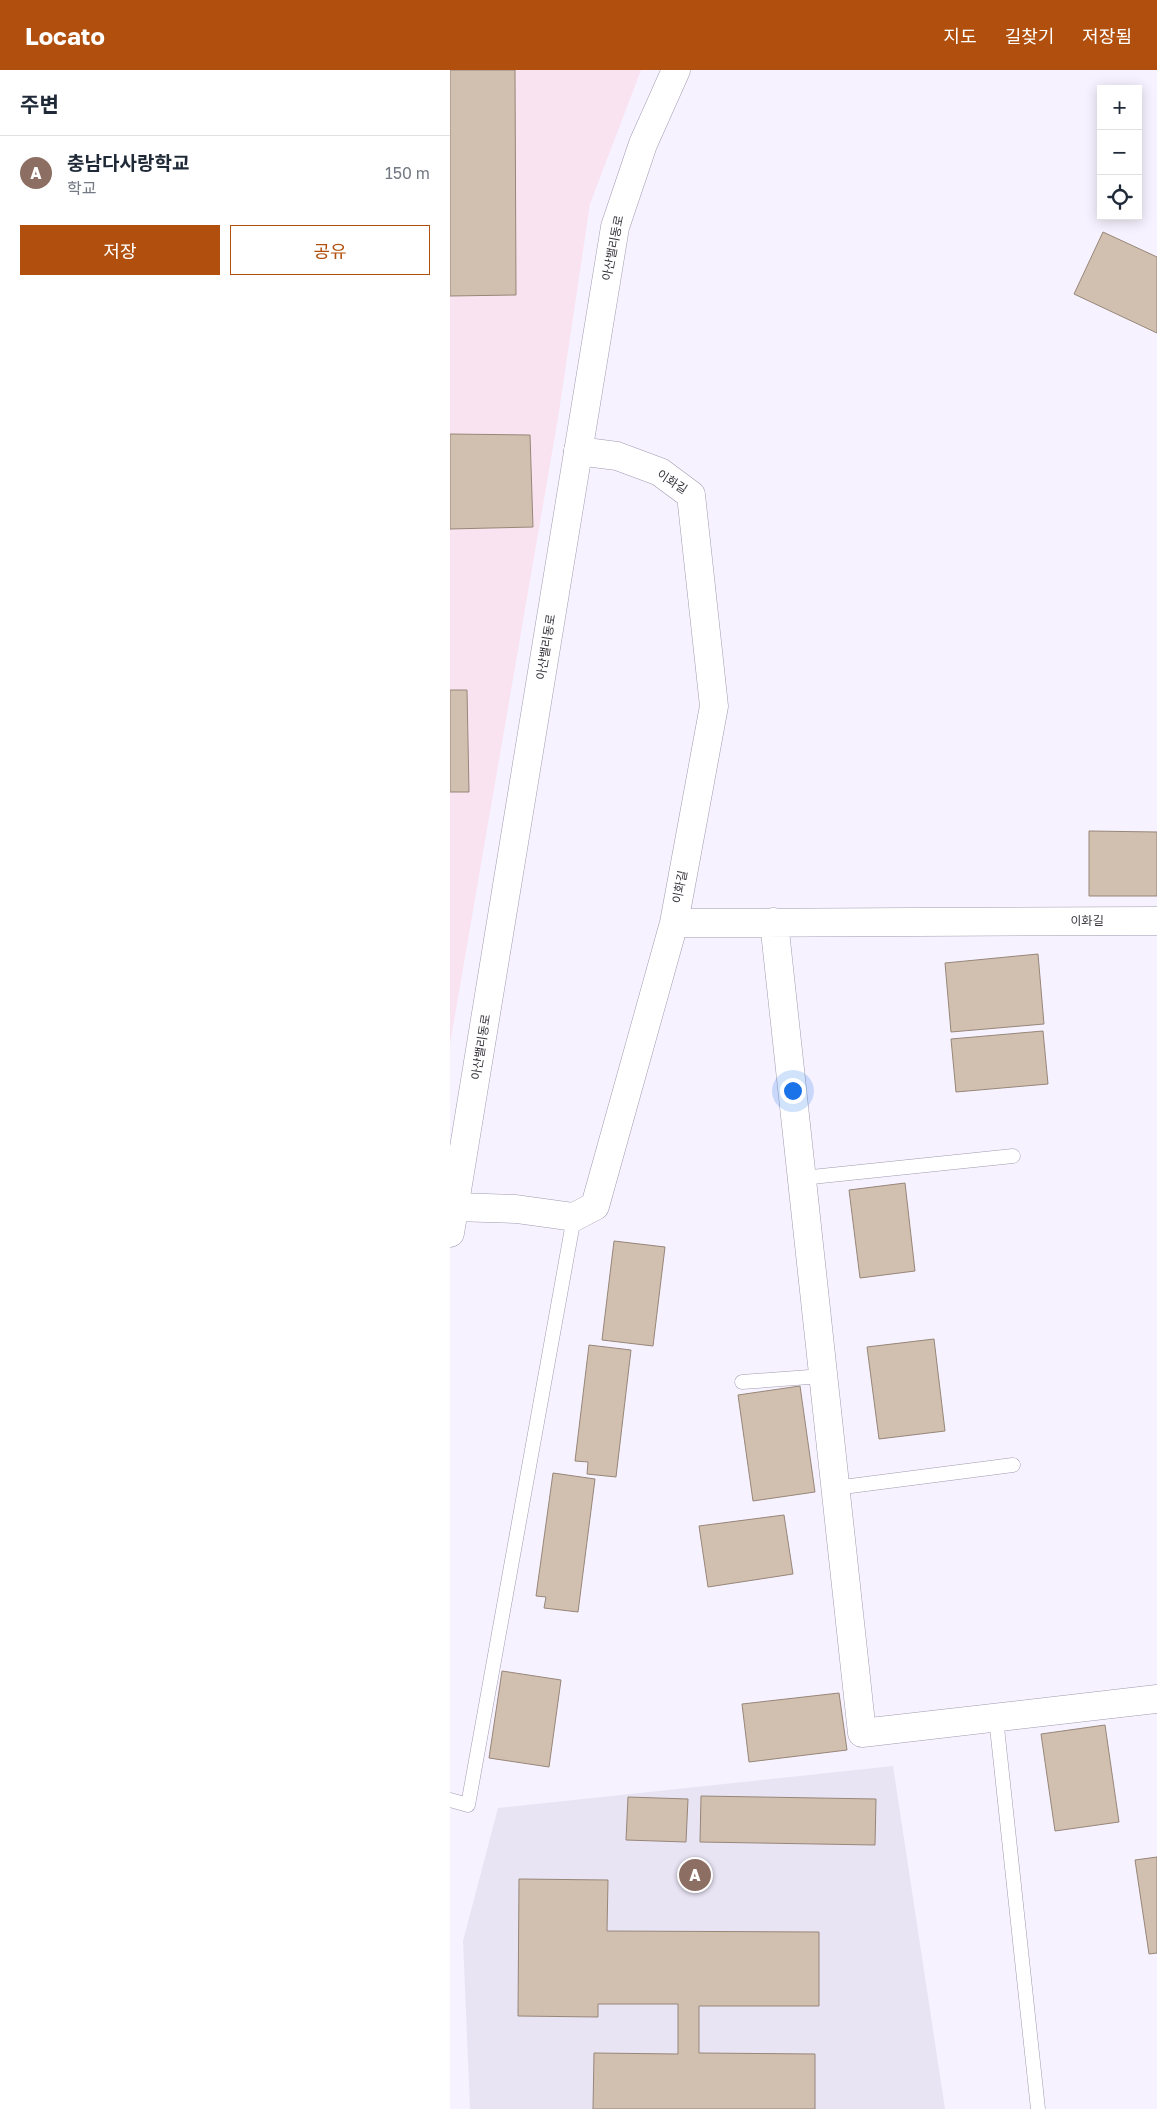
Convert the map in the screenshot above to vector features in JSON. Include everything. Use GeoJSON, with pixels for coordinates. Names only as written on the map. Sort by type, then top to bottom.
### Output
{"type":"FeatureCollection","features":[{"type":"Feature","properties":{"kind":"street","name":"아산밸리동로"},"geometry":{"type":"LineString","coordinates":[[451,1216],[614,227],[643,144],[676,70]]}},
{"type":"Feature","properties":{"kind":"street","name":"이화길"},"geometry":{"type":"LineString","coordinates":[[578,452],[617,456],[660,472],[692,495],[714,706],[674,923],[1157,921]]}},
{"type":"Feature","properties":{"kind":"street"},"geometry":{"type":"LineString","coordinates":[[774,922],[862,1733],[1157,1699]]}},
{"type":"Feature","properties":{"kind":"street"},"geometry":{"type":"LineString","coordinates":[[451,1216],[516,1209],[574,1217],[595,1206],[674,923]]}},
{"type":"Feature","properties":{"kind":"lane"},"geometry":{"type":"LineString","coordinates":[[802,1178],[1013,1156]]}},
{"type":"Feature","properties":{"kind":"lane"},"geometry":{"type":"LineString","coordinates":[[450,1800],[468,1805],[574,1217]]}},
{"type":"Feature","properties":{"kind":"lane"},"geometry":{"type":"LineString","coordinates":[[742,1382],[824,1376]]}},
{"type":"Feature","properties":{"kind":"lane"},"geometry":{"type":"LineString","coordinates":[[835,1488],[1013,1465]]}},
{"type":"Feature","properties":{"kind":"lane"},"geometry":{"type":"LineString","coordinates":[[996,1718],[1038,2109]]}},
{"type":"Feature","properties":{"kind":"shaded area"},"geometry":{"type":"Polygon","coordinates":[[[450,70],[641,70],[590,204],[558,418],[450,1044],[450,70]]]}},
{"type":"Feature","properties":{"kind":"shaded area"},"geometry":{"type":"Polygon","coordinates":[[[893,1766],[945,2109],[470,2109],[463,1941],[498,1808],[893,1766]]]}},
{"type":"Feature","properties":{"kind":"building"},"geometry":{"type":"Polygon","coordinates":[[[450,70],[515,70],[516,295],[450,296],[450,70]]]}},
{"type":"Feature","properties":{"kind":"building"},"geometry":{"type":"Polygon","coordinates":[[[1103,232],[1157,257],[1157,333],[1074,294],[1103,232]]]}},
{"type":"Feature","properties":{"kind":"building"},"geometry":{"type":"Polygon","coordinates":[[[450,434],[530,435],[533,527],[450,529],[450,434]]]}},
{"type":"Feature","properties":{"kind":"building"},"geometry":{"type":"Polygon","coordinates":[[[450,690],[467,690],[469,792],[450,792],[450,690]]]}},
{"type":"Feature","properties":{"kind":"building"},"geometry":{"type":"Polygon","coordinates":[[[1089,831],[1157,832],[1157,896],[1089,896],[1089,831]]]}},
{"type":"Feature","properties":{"kind":"building"},"geometry":{"type":"Polygon","coordinates":[[[1038,954],[1044,1024],[951,1032],[945,963],[1038,954]]]}},
{"type":"Feature","properties":{"kind":"building"},"geometry":{"type":"Polygon","coordinates":[[[1043,1031],[1048,1084],[956,1092],[951,1039],[1043,1031]]]}},
{"type":"Feature","properties":{"kind":"building"},"geometry":{"type":"Polygon","coordinates":[[[905,1183],[915,1271],[860,1278],[849,1190],[905,1183]]]}},
{"type":"Feature","properties":{"kind":"building"},"geometry":{"type":"Polygon","coordinates":[[[614,1241],[665,1247],[653,1346],[602,1340],[614,1241]]]}},
{"type":"Feature","properties":{"kind":"building"},"geometry":{"type":"Polygon","coordinates":[[[934,1339],[945,1431],[879,1439],[867,1347],[934,1339]]]}},
{"type":"Feature","properties":{"kind":"building"},"geometry":{"type":"Polygon","coordinates":[[[589,1345],[631,1350],[616,1477],[587,1474],[588,1462],[575,1461],[589,1345]]]}},
{"type":"Feature","properties":{"kind":"building"},"geometry":{"type":"Polygon","coordinates":[[[800,1386],[815,1492],[753,1501],[738,1395],[800,1386]]]}},
{"type":"Feature","properties":{"kind":"building"},"geometry":{"type":"Polygon","coordinates":[[[553,1473],[595,1479],[578,1612],[544,1608],[546,1597],[536,1596],[553,1473]]]}},
{"type":"Feature","properties":{"kind":"building"},"geometry":{"type":"Polygon","coordinates":[[[784,1515],[793,1574],[708,1587],[699,1526],[784,1515]]]}},
{"type":"Feature","properties":{"kind":"building"},"geometry":{"type":"Polygon","coordinates":[[[502,1671],[561,1680],[549,1767],[489,1758],[502,1671]]]}},
{"type":"Feature","properties":{"kind":"building"},"geometry":{"type":"Polygon","coordinates":[[[839,1693],[847,1750],[749,1762],[742,1704],[839,1693]]]}},
{"type":"Feature","properties":{"kind":"building"},"geometry":{"type":"Polygon","coordinates":[[[1105,1725],[1119,1822],[1055,1831],[1041,1734],[1105,1725]]]}},
{"type":"Feature","properties":{"kind":"building"},"geometry":{"type":"Polygon","coordinates":[[[701,1796],[876,1799],[875,1845],[700,1842],[701,1796]]]}},
{"type":"Feature","properties":{"kind":"building"},"geometry":{"type":"Polygon","coordinates":[[[628,1797],[688,1799],[686,1842],[626,1840],[628,1797]]]}},
{"type":"Feature","properties":{"kind":"building"},"geometry":{"type":"Polygon","coordinates":[[[1157,1857],[1157,1953],[1149,1954],[1135,1860],[1157,1857]]]}},
{"type":"Feature","properties":{"kind":"building"},"geometry":{"type":"Polygon","coordinates":[[[519,1879],[608,1880],[607,1931],[819,1932],[819,2006],[699,2006],[699,2053],[815,2054],[815,2109],[593,2109],[594,2053],[678,2054],[678,2004],[598,2004],[598,2017],[518,2016],[519,1879]]]}},
{"type":"Feature","properties":{"kind":"place","name":"충남다사랑학교"},"geometry":{"type":"Point","coordinates":[695,1875]}}]}
